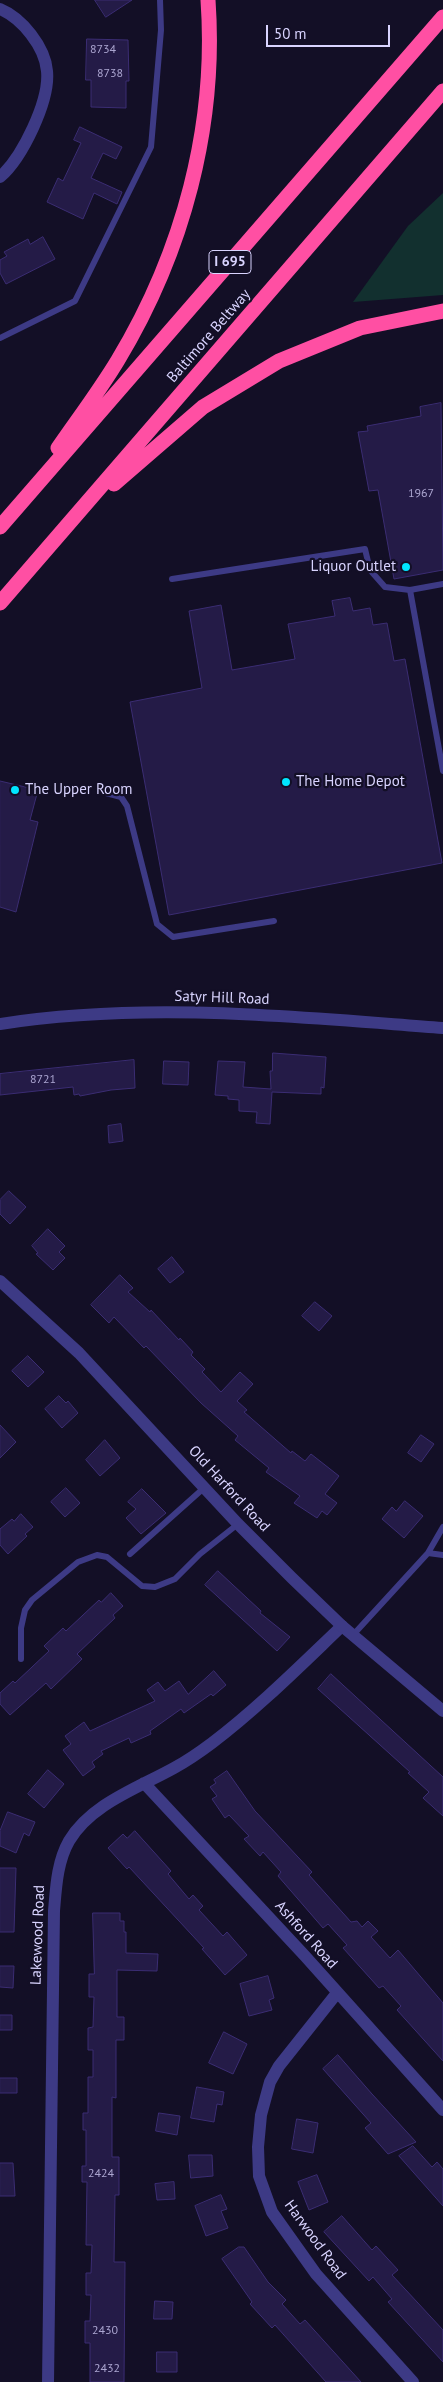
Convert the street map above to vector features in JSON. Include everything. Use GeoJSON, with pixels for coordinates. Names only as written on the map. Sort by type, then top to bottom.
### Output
{"type":"FeatureCollection","features":[{"type":"Feature","properties":{"kind":"highway"},"geometry":{"type":"LineString","coordinates":[[18,507],[117,361],[155,290],[170,252],[187,198],[202,136],[210,51],[208,0]]}},
{"type":"Feature","properties":{"kind":"highway","name":"I 695"},"geometry":{"type":"LineString","coordinates":[[0,527],[443,17]]}},
{"type":"Feature","properties":{"kind":"highway","name":"Baltimore Beltway"},"geometry":{"type":"LineString","coordinates":[[0,603],[443,91]]}},
{"type":"Feature","properties":{"kind":"highway"},"geometry":{"type":"LineString","coordinates":[[70,523],[203,407],[279,361],[360,328],[443,311]]}},
{"type":"Feature","properties":{"kind":"street"},"geometry":{"type":"LineString","coordinates":[[0,9],[18,22],[33,38],[42,51],[48,74],[41,106],[24,145],[20,153],[0,177]]}},
{"type":"Feature","properties":{"kind":"street","name":"Satyr Hill Road"},"geometry":{"type":"LineString","coordinates":[[0,1024],[106,1014],[204,1013],[443,1028]]}},
{"type":"Feature","properties":{"kind":"street","name":"Old Harford Road"},"geometry":{"type":"LineString","coordinates":[[0,1280],[80,1353],[238,1524],[342,1626],[443,1711]]}},
{"type":"Feature","properties":{"kind":"street","name":"Lakewood Road"},"geometry":{"type":"LineString","coordinates":[[48,2382],[50,2072],[54,1911],[56,1881],[60,1862],[69,1842],[82,1825],[99,1810],[144,1782],[174,1768],[244,1718],[342,1626]]}},
{"type":"Feature","properties":{"kind":"street","name":"Ashford Road"},"geometry":{"type":"LineString","coordinates":[[144,1782],[443,2110]]}},
{"type":"Feature","properties":{"kind":"street","name":"Harwood Road"},"geometry":{"type":"LineString","coordinates":[[337,1993],[279,2066],[270,2082],[261,2115],[258,2147],[259,2176],[272,2212],[316,2274],[413,2382]]}},
{"type":"Feature","properties":{"kind":"lane"},"geometry":{"type":"LineString","coordinates":[[0,338],[75,300],[151,147],[161,30],[160,0]]}},
{"type":"Feature","properties":{"kind":"lane"},"geometry":{"type":"LineString","coordinates":[[172,579],[365,549],[370,570],[385,587],[410,590],[443,584]]}},
{"type":"Feature","properties":{"kind":"lane"},"geometry":{"type":"LineString","coordinates":[[410,590],[443,772]]}},
{"type":"Feature","properties":{"kind":"lane"},"geometry":{"type":"LineString","coordinates":[[106,793],[121,797],[127,806],[157,924],[172,937],[274,921]]}},
{"type":"Feature","properties":{"kind":"lane"},"geometry":{"type":"LineString","coordinates":[[130,1554],[205,1487]]}},
{"type":"Feature","properties":{"kind":"lane"},"geometry":{"type":"LineString","coordinates":[[21,1659],[21,1628],[25,1610],[32,1600],[78,1562],[97,1555],[107,1557],[142,1586],[155,1587],[175,1579],[200,1554],[238,1524]]}},
{"type":"Feature","properties":{"kind":"lane"},"geometry":{"type":"LineString","coordinates":[[353,1636],[428,1553],[443,1527]]}},
{"type":"Feature","properties":{"kind":"lane"},"geometry":{"type":"LineString","coordinates":[[428,1553],[443,1555]]}},
{"type":"Feature","properties":{"kind":"green space"},"geometry":{"type":"Polygon","coordinates":[[[443,193],[443,295],[353,302],[408,226],[443,193]]]}},
{"type":"Feature","properties":{"kind":"building"},"geometry":{"type":"Polygon","coordinates":[[[95,0],[132,0],[106,17],[95,0]]]}},
{"type":"Feature","properties":{"kind":"building"},"geometry":{"type":"Polygon","coordinates":[[[87,39],[128,40],[129,81],[126,81],[126,108],[91,107],[91,80],[86,80],[87,39]]]}},
{"type":"Feature","properties":{"kind":"building"},"geometry":{"type":"Polygon","coordinates":[[[80,127],[122,147],[116,159],[103,153],[91,178],[122,192],[117,204],[94,193],[83,219],[47,202],[58,178],[63,181],[81,143],[74,140],[80,127]]]}},
{"type":"Feature","properties":{"kind":"building"},"geometry":{"type":"Polygon","coordinates":[[[43,237],[55,259],[6,284],[0,273],[0,260],[7,256],[4,252],[28,239],[30,244],[43,237]]]}},
{"type":"Feature","properties":{"kind":"building"},"geometry":{"type":"Polygon","coordinates":[[[441,403],[443,570],[394,579],[378,490],[369,491],[358,432],[368,431],[367,426],[421,416],[420,407],[441,403]]]}},
{"type":"Feature","properties":{"kind":"building","name":"The Home Depot"},"geometry":{"type":"Polygon","coordinates":[[[350,598],[353,611],[370,608],[373,625],[387,623],[394,661],[405,659],[442,863],[169,915],[130,702],[202,688],[189,611],[221,605],[232,670],[295,659],[288,624],[335,616],[332,601],[350,598]]]}},
{"type":"Feature","properties":{"kind":"building"},"geometry":{"type":"Polygon","coordinates":[[[0,781],[38,790],[30,820],[38,822],[16,912],[0,907],[0,781]]]}},
{"type":"Feature","properties":{"kind":"building"},"geometry":{"type":"Polygon","coordinates":[[[273,1053],[326,1057],[324,1088],[321,1087],[321,1094],[272,1092],[270,1124],[256,1123],[257,1112],[239,1111],[239,1100],[228,1099],[228,1096],[215,1095],[218,1061],[245,1062],[243,1087],[271,1089],[270,1071],[272,1071],[273,1053]]]}},
{"type":"Feature","properties":{"kind":"building"},"geometry":{"type":"Polygon","coordinates":[[[134,1060],[135,1088],[80,1096],[79,1094],[74,1095],[73,1087],[0,1095],[0,1074],[134,1060]]]}},
{"type":"Feature","properties":{"kind":"building"},"geometry":{"type":"Polygon","coordinates":[[[164,1061],[189,1062],[188,1085],[163,1084],[164,1061]]]}},
{"type":"Feature","properties":{"kind":"building"},"geometry":{"type":"Polygon","coordinates":[[[121,1124],[123,1141],[109,1143],[108,1126],[121,1124]]]}},
{"type":"Feature","properties":{"kind":"building"},"geometry":{"type":"Polygon","coordinates":[[[9,1191],[26,1207],[10,1224],[0,1214],[0,1200],[9,1191]]]}},
{"type":"Feature","properties":{"kind":"building"},"geometry":{"type":"Polygon","coordinates":[[[48,1229],[65,1246],[59,1252],[65,1258],[53,1270],[36,1254],[38,1253],[32,1246],[48,1229]]]}},
{"type":"Feature","properties":{"kind":"building"},"geometry":{"type":"Polygon","coordinates":[[[172,1257],[184,1272],[170,1283],[158,1269],[172,1257]]]}},
{"type":"Feature","properties":{"kind":"building"},"geometry":{"type":"Polygon","coordinates":[[[120,1275],[133,1288],[128,1292],[150,1312],[151,1310],[179,1340],[180,1338],[193,1352],[191,1355],[205,1369],[202,1372],[221,1392],[240,1372],[253,1384],[237,1401],[247,1410],[244,1412],[291,1453],[292,1451],[305,1461],[311,1454],[339,1476],[325,1494],[337,1503],[327,1515],[322,1511],[317,1518],[294,1503],[300,1496],[266,1472],[269,1468],[235,1440],[238,1436],[201,1403],[146,1346],[144,1348],[114,1317],[109,1323],[91,1305],[120,1275]]]}},
{"type":"Feature","properties":{"kind":"building"},"geometry":{"type":"Polygon","coordinates":[[[315,1302],[332,1316],[319,1331],[302,1316],[315,1302]]]}},
{"type":"Feature","properties":{"kind":"building"},"geometry":{"type":"Polygon","coordinates":[[[28,1356],[44,1372],[28,1387],[12,1371],[28,1356]]]}},
{"type":"Feature","properties":{"kind":"building"},"geometry":{"type":"Polygon","coordinates":[[[59,1396],[66,1403],[68,1401],[78,1413],[62,1428],[45,1409],[59,1396]]]}},
{"type":"Feature","properties":{"kind":"building"},"geometry":{"type":"Polygon","coordinates":[[[0,1425],[16,1442],[0,1458],[0,1425]]]}},
{"type":"Feature","properties":{"kind":"building"},"geometry":{"type":"Polygon","coordinates":[[[421,1435],[434,1444],[421,1462],[408,1453],[421,1435]]]}},
{"type":"Feature","properties":{"kind":"building"},"geometry":{"type":"Polygon","coordinates":[[[105,1440],[120,1458],[100,1476],[86,1460],[105,1440]]]}},
{"type":"Feature","properties":{"kind":"building"},"geometry":{"type":"Polygon","coordinates":[[[66,1488],[80,1503],[65,1517],[51,1502],[66,1488]]]}},
{"type":"Feature","properties":{"kind":"building"},"geometry":{"type":"Polygon","coordinates":[[[142,1489],[166,1513],[141,1534],[126,1518],[136,1509],[128,1502],[142,1489]]]}},
{"type":"Feature","properties":{"kind":"building"},"geometry":{"type":"Polygon","coordinates":[[[405,1501],[423,1516],[404,1538],[382,1519],[392,1507],[396,1511],[405,1501]]]}},
{"type":"Feature","properties":{"kind":"building"},"geometry":{"type":"Polygon","coordinates":[[[21,1514],[33,1527],[25,1534],[27,1536],[8,1554],[0,1545],[0,1529],[12,1519],[14,1521],[21,1514]]]}},
{"type":"Feature","properties":{"kind":"building"},"geometry":{"type":"Polygon","coordinates":[[[218,1571],[261,1611],[260,1613],[290,1637],[277,1651],[205,1585],[218,1571]]]}},
{"type":"Feature","properties":{"kind":"building"},"geometry":{"type":"Polygon","coordinates":[[[111,1593],[123,1606],[113,1615],[115,1618],[77,1654],[82,1659],[51,1689],[46,1683],[10,1715],[0,1704],[0,1693],[13,1681],[15,1683],[49,1651],[44,1646],[63,1628],[66,1631],[99,1600],[101,1602],[111,1593]]]}},
{"type":"Feature","properties":{"kind":"building"},"geometry":{"type":"Polygon","coordinates":[[[214,1671],[226,1685],[213,1696],[211,1694],[184,1713],[181,1709],[150,1731],[151,1734],[131,1743],[129,1738],[101,1751],[103,1754],[92,1762],[95,1767],[83,1776],[63,1750],[71,1744],[65,1736],[84,1722],[90,1731],[155,1701],[147,1690],[158,1682],[165,1691],[179,1681],[188,1694],[214,1671]]]}},
{"type":"Feature","properties":{"kind":"building"},"geometry":{"type":"Polygon","coordinates":[[[331,1674],[443,1777],[443,1816],[423,1798],[429,1792],[408,1773],[410,1772],[318,1689],[331,1674]]]}},
{"type":"Feature","properties":{"kind":"building"},"geometry":{"type":"Polygon","coordinates":[[[48,1770],[64,1784],[44,1808],[28,1794],[48,1770]]]}},
{"type":"Feature","properties":{"kind":"building"},"geometry":{"type":"Polygon","coordinates":[[[227,1771],[255,1811],[312,1872],[309,1875],[351,1922],[357,1921],[362,1927],[368,1921],[378,1931],[371,1937],[390,1958],[398,1950],[443,2003],[443,2061],[397,2010],[401,2006],[383,1986],[379,1988],[343,1948],[347,1945],[328,1924],[323,1928],[278,1876],[281,1872],[263,1852],[260,1856],[244,1839],[249,1836],[229,1815],[225,1818],[212,1799],[217,1796],[210,1787],[216,1783],[214,1780],[227,1771]]]}},
{"type":"Feature","properties":{"kind":"building"},"geometry":{"type":"Polygon","coordinates":[[[8,1812],[35,1822],[29,1836],[24,1833],[16,1853],[0,1846],[0,1831],[8,1812]]]}},
{"type":"Feature","properties":{"kind":"building"},"geometry":{"type":"Polygon","coordinates":[[[135,1831],[171,1871],[168,1874],[189,1899],[193,1895],[203,1906],[199,1910],[223,1936],[227,1932],[247,1955],[225,1975],[202,1949],[204,1948],[129,1867],[127,1869],[108,1848],[123,1834],[127,1838],[135,1831]]]}},
{"type":"Feature","properties":{"kind":"building"},"geometry":{"type":"Polygon","coordinates":[[[0,1868],[16,1868],[14,1932],[0,1932],[0,1868]]]}},
{"type":"Feature","properties":{"kind":"building"},"geometry":{"type":"Polygon","coordinates":[[[93,1913],[120,1913],[120,1921],[124,1921],[124,1932],[126,1932],[126,1953],[158,1954],[157,1971],[117,1970],[117,2017],[124,2017],[124,2040],[116,2040],[116,2098],[112,2097],[112,2157],[119,2157],[119,2195],[115,2195],[114,2262],[125,2262],[124,2382],[90,2382],[90,2343],[85,2343],[85,2321],[90,2321],[91,2295],[86,2295],[86,2273],[91,2273],[92,2245],[86,2245],[87,2182],[82,2182],[82,2166],[86,2166],[86,2130],[83,2130],[83,2113],[88,2113],[88,2077],[93,2077],[93,2050],[88,2050],[88,2028],[93,2027],[94,1997],[89,1997],[89,1974],[94,1974],[93,1913]]]}},
{"type":"Feature","properties":{"kind":"building"},"geometry":{"type":"Polygon","coordinates":[[[0,1966],[14,1966],[13,1988],[0,1987],[0,1966]]]}},
{"type":"Feature","properties":{"kind":"building"},"geometry":{"type":"Polygon","coordinates":[[[268,1976],[274,1998],[269,2000],[272,2010],[249,2016],[240,1984],[268,1976]]]}},
{"type":"Feature","properties":{"kind":"building"},"geometry":{"type":"Polygon","coordinates":[[[0,2015],[12,2015],[12,2030],[0,2030],[0,2015]]]}},
{"type":"Feature","properties":{"kind":"building"},"geometry":{"type":"Polygon","coordinates":[[[224,2032],[247,2044],[233,2074],[209,2063],[224,2032]]]}},
{"type":"Feature","properties":{"kind":"building"},"geometry":{"type":"Polygon","coordinates":[[[338,2055],[416,2142],[388,2154],[365,2128],[371,2123],[323,2069],[338,2055]]]}},
{"type":"Feature","properties":{"kind":"building"},"geometry":{"type":"Polygon","coordinates":[[[0,2078],[17,2078],[17,2093],[0,2093],[0,2078]]]}},
{"type":"Feature","properties":{"kind":"building"},"geometry":{"type":"Polygon","coordinates":[[[197,2087],[224,2092],[222,2105],[217,2104],[214,2122],[191,2118],[197,2087]]]}},
{"type":"Feature","properties":{"kind":"building"},"geometry":{"type":"Polygon","coordinates":[[[159,2113],[180,2116],[177,2135],[156,2131],[159,2113]]]}},
{"type":"Feature","properties":{"kind":"building"},"geometry":{"type":"Polygon","coordinates":[[[297,2119],[318,2123],[313,2153],[292,2149],[297,2119]]]}},
{"type":"Feature","properties":{"kind":"building"},"geometry":{"type":"Polygon","coordinates":[[[413,2146],[432,2167],[437,2162],[443,2169],[443,2206],[399,2156],[413,2146]]]}},
{"type":"Feature","properties":{"kind":"building"},"geometry":{"type":"Polygon","coordinates":[[[189,2155],[212,2155],[213,2176],[191,2178],[189,2155]]]}},
{"type":"Feature","properties":{"kind":"building"},"geometry":{"type":"Polygon","coordinates":[[[0,2163],[13,2163],[15,2196],[0,2196],[0,2163]]]}},
{"type":"Feature","properties":{"kind":"building"},"geometry":{"type":"Polygon","coordinates":[[[317,2175],[328,2202],[309,2210],[298,2182],[317,2175]]]}},
{"type":"Feature","properties":{"kind":"building"},"geometry":{"type":"Polygon","coordinates":[[[174,2182],[175,2199],[157,2200],[155,2184],[174,2182]]]}},
{"type":"Feature","properties":{"kind":"building"},"geometry":{"type":"Polygon","coordinates":[[[221,2195],[227,2209],[221,2211],[228,2228],[206,2236],[195,2206],[221,2195]]]}},
{"type":"Feature","properties":{"kind":"building"},"geometry":{"type":"Polygon","coordinates":[[[342,2216],[372,2250],[376,2246],[398,2270],[392,2275],[443,2330],[443,2362],[388,2302],[392,2299],[373,2277],[369,2281],[324,2232],[342,2216]]]}},
{"type":"Feature","properties":{"kind":"building"},"geometry":{"type":"Polygon","coordinates":[[[239,2247],[244,2247],[268,2282],[286,2300],[282,2304],[300,2324],[305,2320],[361,2382],[326,2382],[275,2325],[272,2328],[250,2304],[252,2302],[222,2259],[239,2247]]]}},
{"type":"Feature","properties":{"kind":"building"},"geometry":{"type":"Polygon","coordinates":[[[155,2301],[173,2302],[172,2319],[154,2319],[155,2301]]]}},
{"type":"Feature","properties":{"kind":"building"},"geometry":{"type":"Polygon","coordinates":[[[157,2352],[177,2352],[177,2372],[157,2372],[157,2352]]]}},
{"type":"Feature","properties":{"kind":"place","name":"Liquor Outlet"},"geometry":{"type":"Point","coordinates":[406,567]}},
{"type":"Feature","properties":{"kind":"place","name":"The Home Depot"},"geometry":{"type":"Point","coordinates":[286,782]}},
{"type":"Feature","properties":{"kind":"place","name":"The Upper Room"},"geometry":{"type":"Point","coordinates":[15,790]}}]}
